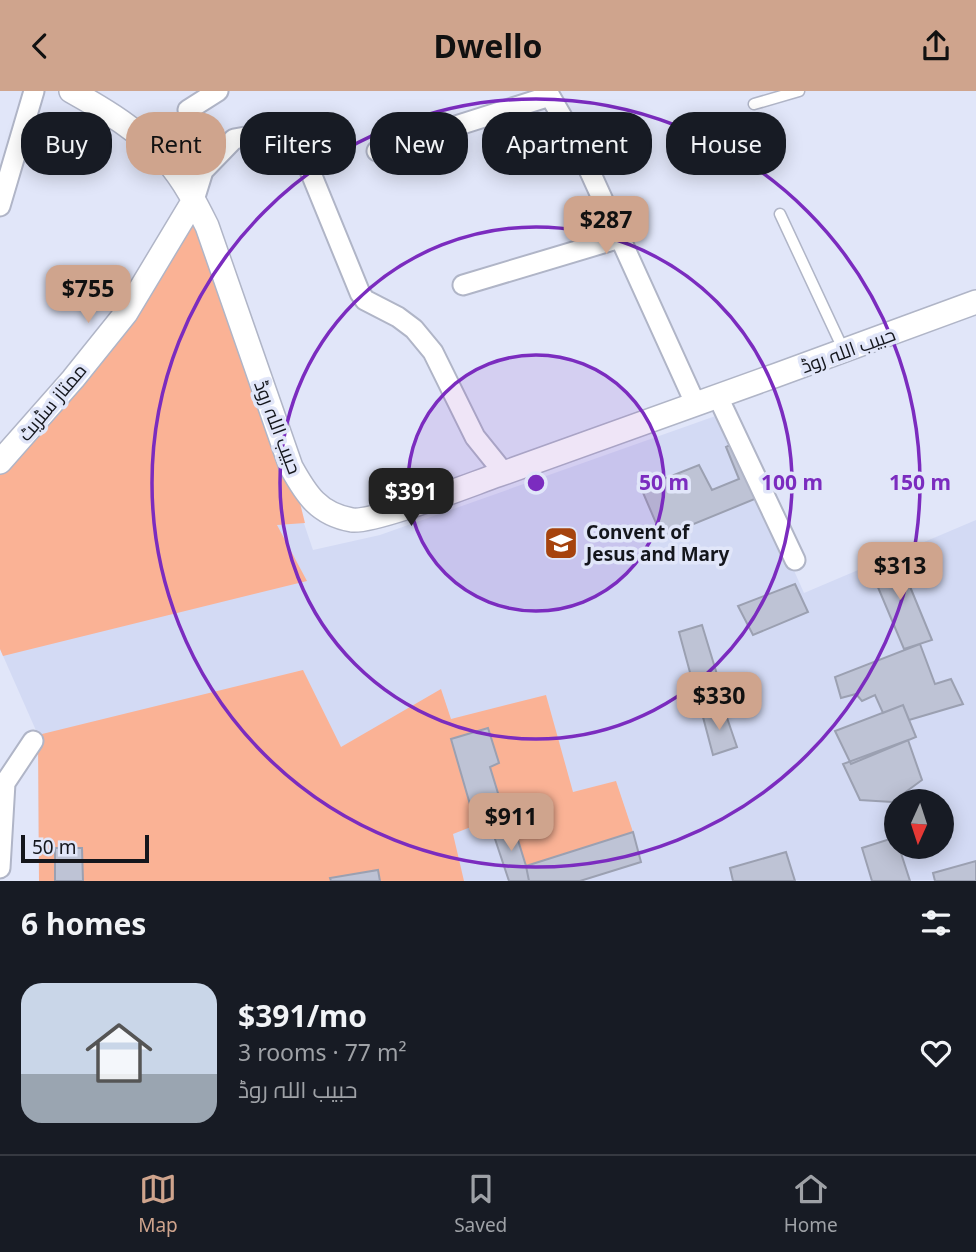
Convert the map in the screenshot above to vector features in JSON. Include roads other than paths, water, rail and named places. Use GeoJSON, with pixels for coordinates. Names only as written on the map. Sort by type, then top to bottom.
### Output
{"type":"FeatureCollection","features":[{"type":"Feature","properties":{"kind":"street"},"geometry":{"type":"LineString","coordinates":[[0,206],[34,91]]}},
{"type":"Feature","properties":{"kind":"street","name":"حبیب اللہ روڈ"},"geometry":{"type":"LineString","coordinates":[[71,91],[116,116],[167,161],[194,200],[206,226],[291,467],[308,497],[330,513],[355,520],[377,516],[504,473],[976,302]]}},
{"type":"Feature","properties":{"kind":"street"},"geometry":{"type":"LineString","coordinates":[[188,110],[218,91]]}},
{"type":"Feature","properties":{"kind":"street"},"geometry":{"type":"LineString","coordinates":[[468,121],[548,94],[576,141],[696,405]]}},
{"type":"Feature","properties":{"kind":"street"},"geometry":{"type":"LineString","coordinates":[[194,200],[203,171],[233,139],[263,134],[283,135],[299,150],[308,166],[360,293],[365,300],[398,317],[414,329],[433,352],[475,437],[504,473]]}},
{"type":"Feature","properties":{"kind":"street","name":"ممتاز سٹریٹ"},"geometry":{"type":"LineString","coordinates":[[0,462],[126,313],[194,200]]}},
{"type":"Feature","properties":{"kind":"street"},"geometry":{"type":"LineString","coordinates":[[463,285],[620,238]]}},
{"type":"Feature","properties":{"kind":"street"},"geometry":{"type":"LineString","coordinates":[[718,397],[795,560]]}},
{"type":"Feature","properties":{"kind":"street"},"geometry":{"type":"LineString","coordinates":[[0,868],[5,783],[33,741]]}},
{"type":"Feature","properties":{"kind":"lane"},"geometry":{"type":"LineString","coordinates":[[754,104],[799,91]]}},
{"type":"Feature","properties":{"kind":"lane"},"geometry":{"type":"LineString","coordinates":[[780,213],[844,351]]}},
{"type":"Feature","properties":{"kind":"place","name":"Convent of Jesus and Mary"},"geometry":{"type":"Point","coordinates":[561,543]}}]}
